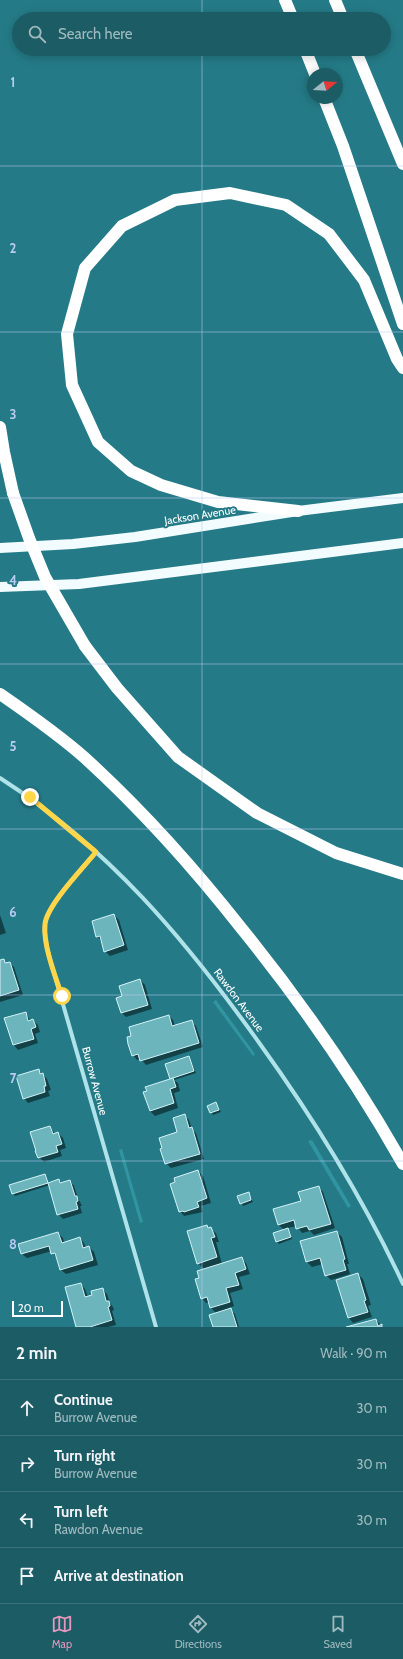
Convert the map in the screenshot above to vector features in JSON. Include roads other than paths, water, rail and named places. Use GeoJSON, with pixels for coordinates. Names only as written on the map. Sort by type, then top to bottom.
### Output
{"type":"FeatureCollection","features":[{"type":"Feature","properties":{"kind":"highway"},"geometry":{"type":"LineString","coordinates":[[285,0],[290,12]]}},
{"type":"Feature","properties":{"kind":"highway"},"geometry":{"type":"LineString","coordinates":[[335,0],[340,12]]}},
{"type":"Feature","properties":{"kind":"highway"},"geometry":{"type":"LineString","coordinates":[[308,56],[313,68]]}},
{"type":"Feature","properties":{"kind":"highway"},"geometry":{"type":"LineString","coordinates":[[359,56],[403,164]]}},
{"type":"Feature","properties":{"kind":"highway"},"geometry":{"type":"LineString","coordinates":[[326,104],[346,153],[403,324]]}},
{"type":"Feature","properties":{"kind":"highway"},"geometry":{"type":"LineString","coordinates":[[298,511],[218,502],[161,485],[131,471],[98,442],[72,385],[67,334],[85,268],[122,226],[175,200],[230,193],[286,205],[329,234],[364,280],[397,359],[403,368]]}},
{"type":"Feature","properties":{"kind":"highway"},"geometry":{"type":"LineString","coordinates":[[0,427],[13,493],[29,538],[46,576],[85,646],[117,688],[178,757],[257,812],[336,853],[403,874]]}},
{"type":"Feature","properties":{"kind":"highway"},"geometry":{"type":"LineString","coordinates":[[0,694],[84,758],[134,805],[190,866],[264,955],[312,1019],[354,1082],[403,1164]]}},
{"type":"Feature","properties":{"kind":"main road","name":"Jackson Avenue"},"geometry":{"type":"LineString","coordinates":[[0,548],[73,544],[135,537],[298,511],[403,498]]}},
{"type":"Feature","properties":{"kind":"main road"},"geometry":{"type":"LineString","coordinates":[[0,587],[79,584],[403,543]]}},
{"type":"Feature","properties":{"kind":"street","name":"Rawdon Avenue"},"geometry":{"type":"LineString","coordinates":[[0,778],[30,797],[96,852],[124,877],[175,932],[225,995],[266,1052],[326,1144],[372,1222],[403,1284]]}},
{"type":"Feature","properties":{"kind":"street","name":"Burrow Avenue"},"geometry":{"type":"LineString","coordinates":[[96,852],[55,902],[45,923],[45,935],[156,1327]]}}]}
